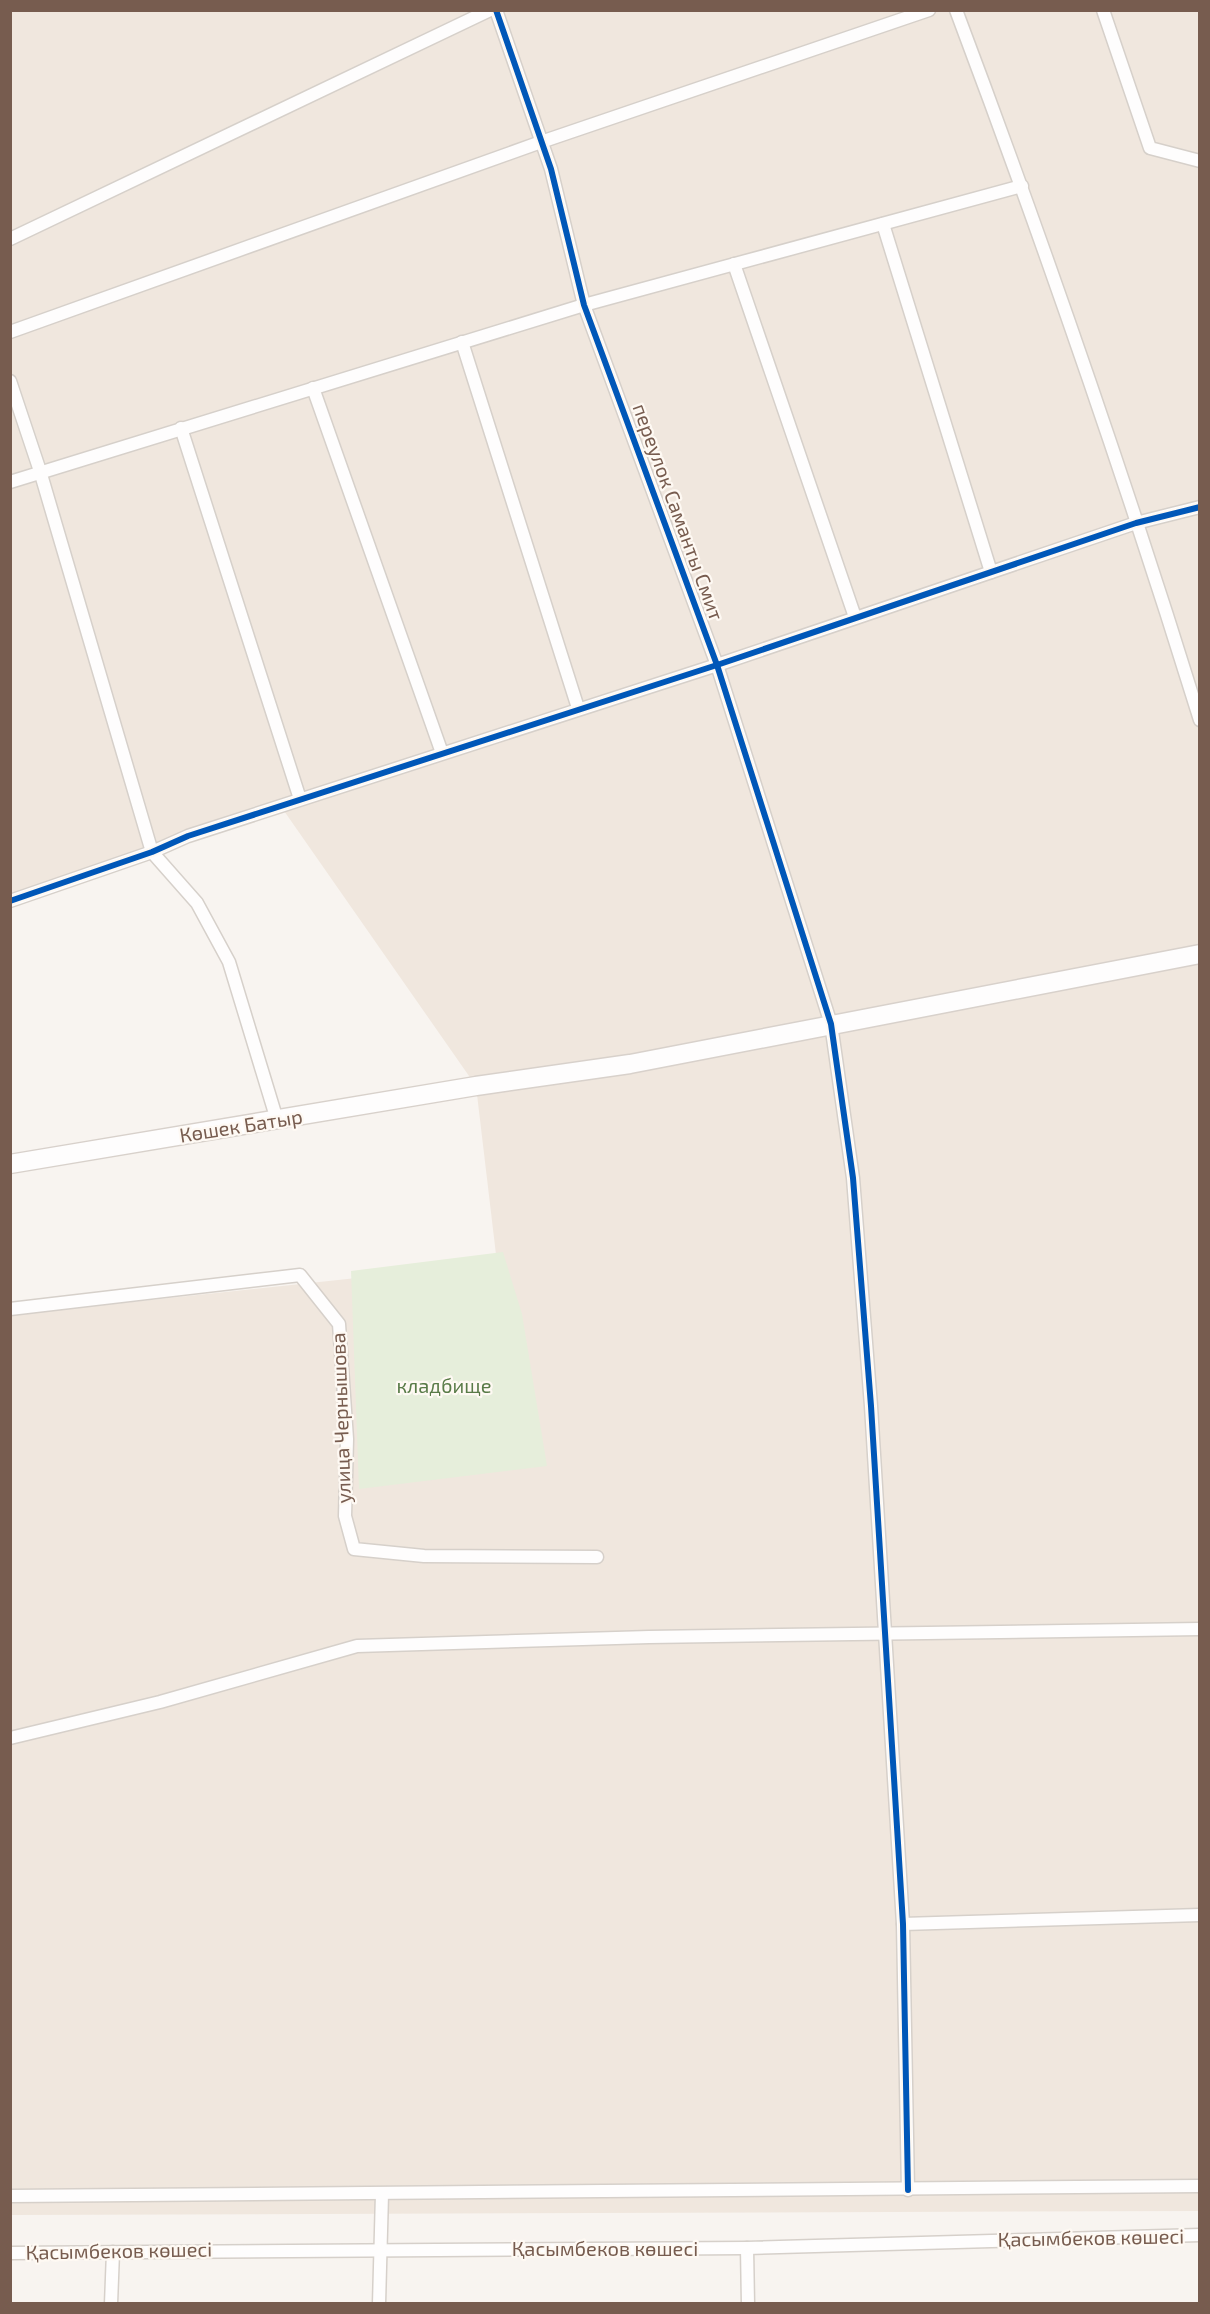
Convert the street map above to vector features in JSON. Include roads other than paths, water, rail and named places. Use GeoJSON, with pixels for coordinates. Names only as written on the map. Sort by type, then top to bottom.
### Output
{"type":"FeatureCollection","features":[{"type":"Feature","properties":{"kind":"street"},"geometry":{"type":"LineString","coordinates":[[10,239],[490,10]]}},
{"type":"Feature","properties":{"kind":"street","name":"переулок Саманты Смит"},"geometry":{"type":"LineString","coordinates":[[496,10],[551,170],[584,305],[717,665],[831,1024],[861,1254],[903,1924],[908,2190]]}},
{"type":"Feature","properties":{"kind":"street"},"geometry":{"type":"LineString","coordinates":[[10,332],[541,142],[929,10]]}},
{"type":"Feature","properties":{"kind":"street"},"geometry":{"type":"LineString","coordinates":[[956,10],[1022,186],[1200,720]]}},
{"type":"Feature","properties":{"kind":"street"},"geometry":{"type":"LineString","coordinates":[[1103,10],[1150,148],[1200,161]]}},
{"type":"Feature","properties":{"kind":"street"},"geometry":{"type":"LineString","coordinates":[[10,482],[584,305],[1022,186]]}},
{"type":"Feature","properties":{"kind":"street"},"geometry":{"type":"LineString","coordinates":[[883,224],[991,572]]}},
{"type":"Feature","properties":{"kind":"street"},"geometry":{"type":"LineString","coordinates":[[734,264],[855,617]]}},
{"type":"Feature","properties":{"kind":"street"},"geometry":{"type":"LineString","coordinates":[[462,342],[578,708]]}},
{"type":"Feature","properties":{"kind":"street"},"geometry":{"type":"LineString","coordinates":[[10,381],[40,471],[152,852],[197,903],[229,962],[277,1120]]}},
{"type":"Feature","properties":{"kind":"street"},"geometry":{"type":"LineString","coordinates":[[313,388],[442,753]]}},
{"type":"Feature","properties":{"kind":"street"},"geometry":{"type":"LineString","coordinates":[[181,428],[300,799]]}},
{"type":"Feature","properties":{"kind":"street"},"geometry":{"type":"LineString","coordinates":[[10,901],[152,852],[188,836],[578,708],[717,665],[1136,523],[1200,507]]}},
{"type":"Feature","properties":{"kind":"street","name":"Көшек Батыр"},"geometry":{"type":"LineString","coordinates":[[10,1164],[630,1064],[1200,954]]}},
{"type":"Feature","properties":{"kind":"street","name":"улица Чернышова"},"geometry":{"type":"LineString","coordinates":[[10,1310],[300,1275],[339,1324],[347,1439],[345,1516],[354,1549],[424,1556],[597,1557]]}},
{"type":"Feature","properties":{"kind":"street"},"geometry":{"type":"LineString","coordinates":[[10,1738],[160,1702],[357,1646],[1200,1629]]}},
{"type":"Feature","properties":{"kind":"street"},"geometry":{"type":"LineString","coordinates":[[903,1924],[1200,1916]]}},
{"type":"Feature","properties":{"kind":"street"},"geometry":{"type":"LineString","coordinates":[[10,2196],[1200,2186]]}},
{"type":"Feature","properties":{"kind":"street"},"geometry":{"type":"LineString","coordinates":[[379,2304],[382,2194]]}},
{"type":"Feature","properties":{"kind":"street","name":"Қасымбеков көшесі"},"geometry":{"type":"LineString","coordinates":[[10,2253],[747,2248],[1200,2235]]}},
{"type":"Feature","properties":{"kind":"street"},"geometry":{"type":"LineString","coordinates":[[747,2248],[748,2304]]}},
{"type":"Feature","properties":{"kind":"street"},"geometry":{"type":"LineString","coordinates":[[111,2304],[113,2252]]}},
{"type":"Feature","properties":{"kind":"park label","name":"кладбище"},"geometry":{"type":"Point","coordinates":[444,1386]}}]}
